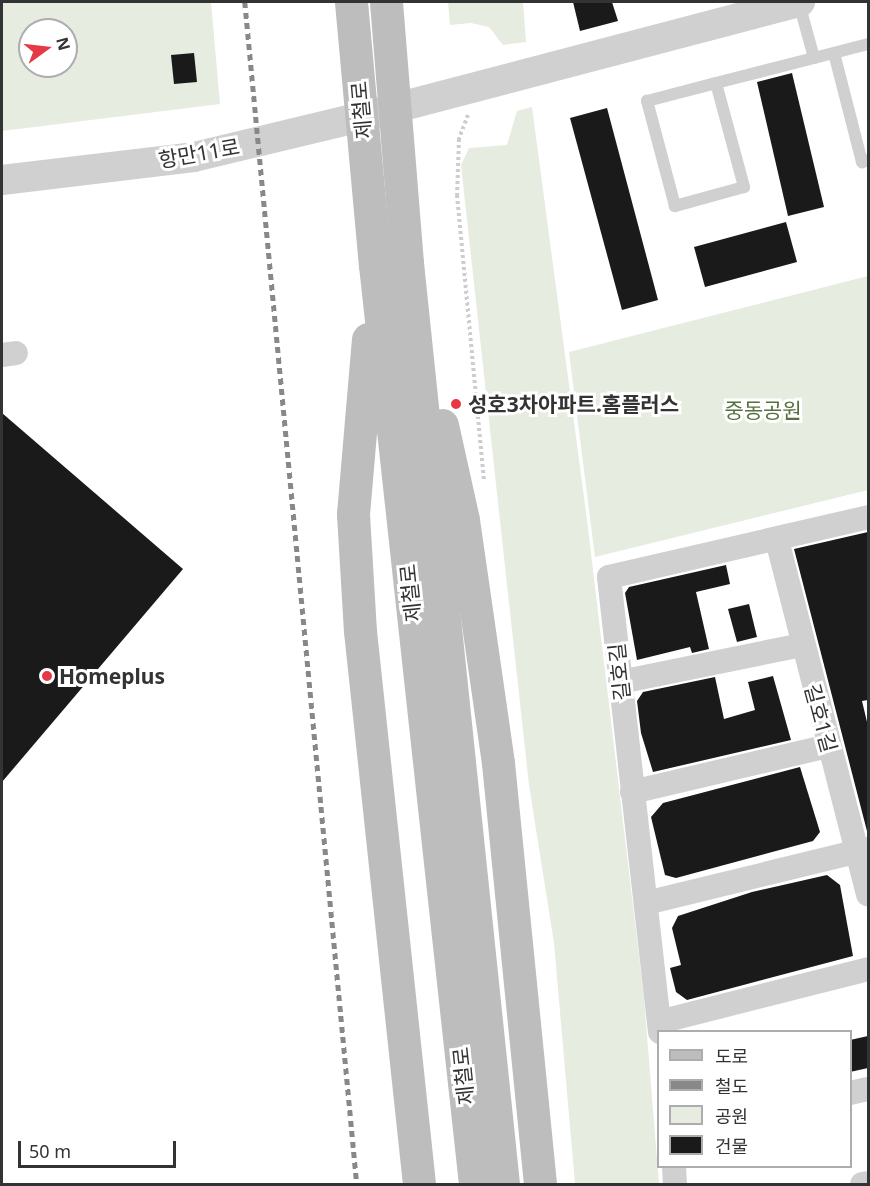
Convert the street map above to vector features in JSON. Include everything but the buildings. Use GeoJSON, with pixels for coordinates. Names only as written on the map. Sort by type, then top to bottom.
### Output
{"type":"FeatureCollection","features":[{"type":"Feature","properties":{"kind":"main road","name":"제철로"},"geometry":{"type":"LineString","coordinates":[[351,2],[375,265],[475,1185]]}},
{"type":"Feature","properties":{"kind":"main road","name":"제철로"},"geometry":{"type":"LineString","coordinates":[[386,2],[407,263],[503,1185]]}},
{"type":"Feature","properties":{"kind":"main road"},"geometry":{"type":"LineString","coordinates":[[407,263],[463,520],[498,763],[540,1185]]}},
{"type":"Feature","properties":{"kind":"main road"},"geometry":{"type":"LineString","coordinates":[[375,265],[353,514],[360,632],[419,1185]]}},
{"type":"Feature","properties":{"kind":"street","name":"항만11로"},"geometry":{"type":"LineString","coordinates":[[2,180],[194,157],[361,117],[800,2]]}},
{"type":"Feature","properties":{"kind":"street","name":"길호길"},"geometry":{"type":"LineString","coordinates":[[660,1027],[609,577],[777,540],[868,517]]}},
{"type":"Feature","properties":{"kind":"street","name":"길호1길"},"geometry":{"type":"LineString","coordinates":[[777,540],[828,746],[863,850],[868,895]]}},
{"type":"Feature","properties":{"kind":"street"},"geometry":{"type":"LineString","coordinates":[[620,682],[802,645]]}},
{"type":"Feature","properties":{"kind":"street"},"geometry":{"type":"LineString","coordinates":[[632,792],[828,746]]}},
{"type":"Feature","properties":{"kind":"street"},"geometry":{"type":"LineString","coordinates":[[646,903],[863,850]]}},
{"type":"Feature","properties":{"kind":"street"},"geometry":{"type":"LineString","coordinates":[[660,1027],[868,969]]}},
{"type":"Feature","properties":{"kind":"street"},"geometry":{"type":"LineString","coordinates":[[852,1093],[868,1089]]}},
{"type":"Feature","properties":{"kind":"street"},"geometry":{"type":"LineString","coordinates":[[674,1168],[675,1185]]}},
{"type":"Feature","properties":{"kind":"street"},"geometry":{"type":"LineString","coordinates":[[862,1185],[868,1183]]}},
{"type":"Feature","properties":{"kind":"lane"},"geometry":{"type":"LineString","coordinates":[[800,2],[814,58]]}},
{"type":"Feature","properties":{"kind":"lane"},"geometry":{"type":"LineString","coordinates":[[716,83],[744,187],[675,206],[647,101],[716,83],[834,53],[868,44]]}},
{"type":"Feature","properties":{"kind":"lane"},"geometry":{"type":"LineString","coordinates":[[834,53],[862,162],[868,160]]}},
{"type":"Feature","properties":{"kind":"green space"},"geometry":{"type":"Polygon","coordinates":[[[2,2],[211,2],[220,104],[2,131],[2,2]]]}},
{"type":"Feature","properties":{"kind":"green space"},"geometry":{"type":"Polygon","coordinates":[[[448,2],[523,2],[526,42],[503,45],[489,27],[471,23],[450,25],[448,2]]]}},
{"type":"Feature","properties":{"kind":"green space"},"geometry":{"type":"Polygon","coordinates":[[[532,107],[587,520],[644,998],[659,1184],[575,1184],[554,943],[529,785],[461,165],[469,148],[507,145],[517,111],[532,107]]]}},
{"type":"Feature","properties":{"kind":"green space","name":"중동공원"},"geometry":{"type":"Polygon","coordinates":[[[868,276],[868,490],[595,557],[569,352],[868,276]]]}},
{"type":"Feature","properties":{"kind":"railway"},"geometry":{"type":"LineString","coordinates":[[245,2],[357,1184]]}},
{"type":"Feature","properties":{"kind":"place","name":"성호3차아파트.홈플러스"},"geometry":{"type":"Point","coordinates":[456,404]}},
{"type":"Feature","properties":{"kind":"place","name":"Homeplus"},"geometry":{"type":"Point","coordinates":[47,676]}}]}
